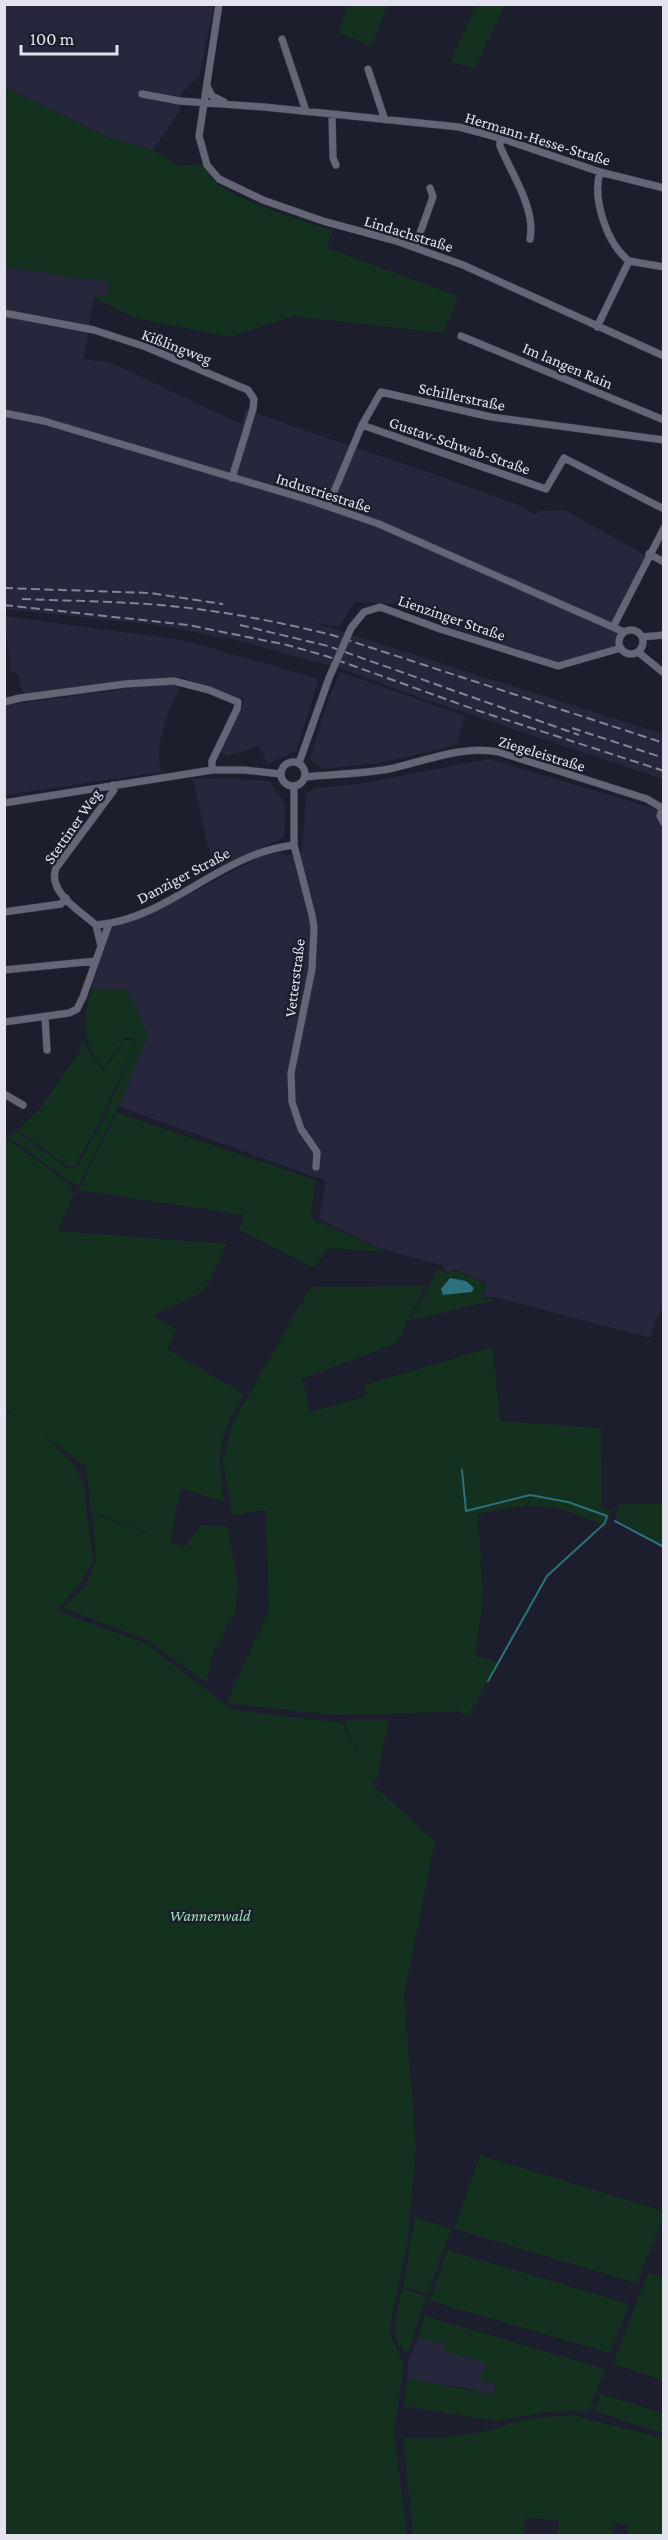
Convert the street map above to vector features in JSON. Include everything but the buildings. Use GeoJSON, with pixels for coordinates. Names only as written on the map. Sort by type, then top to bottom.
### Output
{"type":"FeatureCollection","features":[{"type":"Feature","properties":{"kind":"street"},"geometry":{"type":"LineString","coordinates":[[204,102],[219,4]]}},
{"type":"Feature","properties":{"kind":"street"},"geometry":{"type":"LineString","coordinates":[[282,39],[306,111]]}},
{"type":"Feature","properties":{"kind":"street"},"geometry":{"type":"LineString","coordinates":[[368,69],[385,120]]}},
{"type":"Feature","properties":{"kind":"street"},"geometry":{"type":"LineString","coordinates":[[180,101],[197,97],[207,84]]}},
{"type":"Feature","properties":{"kind":"street","name":"Hermann-Hesse-Straße"},"geometry":{"type":"LineString","coordinates":[[207,84],[212,96],[232,104]]}},
{"type":"Feature","properties":{"kind":"street","name":"Hermann-Hesse-Straße"},"geometry":{"type":"LineString","coordinates":[[142,94],[180,101],[306,111],[459,128],[500,138],[600,172],[663,188]]}},
{"type":"Feature","properties":{"kind":"street"},"geometry":{"type":"LineString","coordinates":[[180,101],[196,107],[200,125]]}},
{"type":"Feature","properties":{"kind":"street","name":"Lindachstraße"},"geometry":{"type":"LineString","coordinates":[[204,102],[200,125],[200,147],[207,165],[228,184],[323,221],[416,248],[474,270],[663,356]]}},
{"type":"Feature","properties":{"kind":"street"},"geometry":{"type":"LineString","coordinates":[[200,125],[209,109],[232,104]]}},
{"type":"Feature","properties":{"kind":"street"},"geometry":{"type":"LineString","coordinates":[[332,115],[333,158],[336,165]]}},
{"type":"Feature","properties":{"kind":"street"},"geometry":{"type":"LineString","coordinates":[[500,138],[500,146],[529,215],[530,239]]}},
{"type":"Feature","properties":{"kind":"street"},"geometry":{"type":"LineString","coordinates":[[600,172],[597,181],[603,215],[620,254],[629,261],[663,267]]}},
{"type":"Feature","properties":{"kind":"street"},"geometry":{"type":"LineString","coordinates":[[416,248],[433,197],[430,188]]}},
{"type":"Feature","properties":{"kind":"street"},"geometry":{"type":"LineString","coordinates":[[597,327],[629,261]]}},
{"type":"Feature","properties":{"kind":"street","name":"Kißlingweg"},"geometry":{"type":"LineString","coordinates":[[4,313],[94,330],[146,347],[248,390],[254,399],[253,408],[232,478]]}},
{"type":"Feature","properties":{"kind":"street","name":"Im langen Rain"},"geometry":{"type":"LineString","coordinates":[[461,336],[663,420]]}},
{"type":"Feature","properties":{"kind":"street","name":"Schillerstraße"},"geometry":{"type":"LineString","coordinates":[[328,506],[362,425],[377,396],[382,392],[491,417],[663,440]]}},
{"type":"Feature","properties":{"kind":"street","name":"Industriestraße"},"geometry":{"type":"LineString","coordinates":[[4,413],[45,421],[328,506],[379,524],[624,632]]}},
{"type":"Feature","properties":{"kind":"street","name":"Gustav-Schwab-Straße"},"geometry":{"type":"LineString","coordinates":[[362,425],[546,489],[564,458],[663,509]]}},
{"type":"Feature","properties":{"kind":"street"},"geometry":{"type":"LineString","coordinates":[[613,627],[663,528]]}},
{"type":"Feature","properties":{"kind":"street"},"geometry":{"type":"LineString","coordinates":[[650,554],[663,562]]}},
{"type":"Feature","properties":{"kind":"street","name":"Lienzinger Straße"},"geometry":{"type":"LineString","coordinates":[[299,763],[329,678],[351,628],[364,612],[380,607],[440,629],[558,666],[621,648]]}},
{"type":"Feature","properties":{"kind":"street"},"geometry":{"type":"LineString","coordinates":[[642,637],[642,647],[638,652],[631,654],[621,648],[619,641],[624,632],[634,630],[642,637],[663,635]]}},
{"type":"Feature","properties":{"kind":"street"},"geometry":{"type":"LineString","coordinates":[[638,652],[663,674]]}},
{"type":"Feature","properties":{"kind":"street"},"geometry":{"type":"LineString","coordinates":[[4,702],[125,684],[155,681],[186,682],[238,702],[237,709],[212,761],[212,770]]}},
{"type":"Feature","properties":{"kind":"street","name":"Ziegeleistraße"},"geometry":{"type":"LineString","coordinates":[[305,777],[389,769],[455,751],[484,749],[647,799],[662,807],[660,816],[663,823]]}},
{"type":"Feature","properties":{"kind":"street"},"geometry":{"type":"LineString","coordinates":[[299,763],[305,769],[305,777],[301,784],[294,786],[284,782],[281,774],[287,764],[299,763]]}},
{"type":"Feature","properties":{"kind":"street"},"geometry":{"type":"LineString","coordinates":[[4,803],[212,770],[244,770],[281,774]]}},
{"type":"Feature","properties":{"kind":"street","name":"Stettiner Weg"},"geometry":{"type":"LineString","coordinates":[[96,925],[55,886],[53,876],[56,868],[114,790],[113,785]]}},
{"type":"Feature","properties":{"kind":"street","name":"Vetterstraße"},"geometry":{"type":"LineString","coordinates":[[294,786],[294,845],[314,928],[312,969],[291,1073],[292,1102],[301,1129],[317,1152],[316,1167]]}},
{"type":"Feature","properties":{"kind":"street","name":"Danziger Straße"},"geometry":{"type":"LineString","coordinates":[[109,924],[144,912],[179,895],[252,854],[273,847],[294,845]]}},
{"type":"Feature","properties":{"kind":"street"},"geometry":{"type":"LineString","coordinates":[[4,912],[62,904],[66,898]]}},
{"type":"Feature","properties":{"kind":"street"},"geometry":{"type":"LineString","coordinates":[[4,1022],[69,1013],[77,1009],[84,997],[109,924],[96,925],[101,947]]}},
{"type":"Feature","properties":{"kind":"street"},"geometry":{"type":"LineString","coordinates":[[4,970],[96,961]]}},
{"type":"Feature","properties":{"kind":"street"},"geometry":{"type":"LineString","coordinates":[[45,1017],[47,1050]]}},
{"type":"Feature","properties":{"kind":"street"},"geometry":{"type":"LineString","coordinates":[[4,1094],[23,1105]]}},
{"type":"Feature","properties":{"kind":"shaded area"},"geometry":{"type":"Polygon","coordinates":[[[4,5],[214,5],[199,76],[182,92],[179,112],[153,150],[106,137],[5,87],[4,5]]]}},
{"type":"Feature","properties":{"kind":"shaded area"},"geometry":{"type":"Polygon","coordinates":[[[5,267],[110,282],[107,297],[94,296],[84,359],[111,363],[241,424],[246,410],[516,504],[535,515],[539,511],[565,510],[652,559],[618,620],[615,647],[557,663],[446,625],[399,604],[355,602],[339,627],[312,622],[663,734],[663,779],[415,696],[345,670],[236,640],[158,625],[5,609],[5,267]]]}},
{"type":"Feature","properties":{"kind":"shaded area"},"geometry":{"type":"Polygon","coordinates":[[[4,616],[182,640],[319,679],[296,751],[268,764],[259,746],[227,756],[220,752],[245,699],[187,679],[174,677],[141,680],[23,695],[18,674],[11,671],[4,616]]]}},
{"type":"Feature","properties":{"kind":"shaded area"},"geometry":{"type":"Polygon","coordinates":[[[340,672],[465,716],[457,745],[379,763],[322,769],[310,759],[327,703],[340,672]]]}},
{"type":"Feature","properties":{"kind":"shaded area"},"geometry":{"type":"Polygon","coordinates":[[[157,685],[180,685],[167,715],[158,750],[161,772],[5,795],[5,705],[157,685]]]}},
{"type":"Feature","properties":{"kind":"shaded area"},"geometry":{"type":"Polygon","coordinates":[[[489,759],[663,811],[664,1204],[661,1208],[664,1211],[664,1305],[656,1319],[651,1338],[498,1298],[483,1297],[487,1283],[457,1270],[446,1272],[442,1265],[381,1249],[319,1219],[326,1181],[118,1106],[148,1036],[128,990],[91,989],[112,928],[161,909],[262,856],[281,852],[287,856],[302,852],[306,794],[315,788],[359,784],[489,759]]]}},
{"type":"Feature","properties":{"kind":"shaded area"},"geometry":{"type":"Polygon","coordinates":[[[224,778],[269,781],[285,803],[284,836],[280,840],[215,868],[193,779],[224,778]]]}},
{"type":"Feature","properties":{"kind":"shaded area"},"geometry":{"type":"Polygon","coordinates":[[[450,1278],[466,1281],[474,1288],[472,1292],[443,1295],[441,1289],[450,1278]]]}},
{"type":"Feature","properties":{"kind":"shaded area"},"geometry":{"type":"Polygon","coordinates":[[[418,2337],[447,2344],[444,2351],[487,2363],[497,2383],[492,2396],[472,2389],[407,2379],[408,2362],[418,2337]]]}},
{"type":"Feature","properties":{"kind":"green space"},"geometry":{"type":"Polygon","coordinates":[[[347,5],[387,5],[372,46],[339,33],[347,5]]]}},
{"type":"Feature","properties":{"kind":"green space"},"geometry":{"type":"Polygon","coordinates":[[[476,5],[505,5],[475,68],[450,62],[476,5]]]}},
{"type":"Feature","properties":{"kind":"green space"},"geometry":{"type":"Polygon","coordinates":[[[4,87],[106,137],[153,150],[179,166],[203,164],[216,183],[240,197],[333,231],[327,248],[458,296],[443,333],[293,316],[230,337],[135,318],[94,298],[95,296],[107,297],[109,282],[5,267],[4,87]]]}},
{"type":"Feature","properties":{"kind":"green space"},"geometry":{"type":"Polygon","coordinates":[[[91,989],[128,990],[148,1036],[118,1108],[79,1186],[8,1136],[18,1132],[66,1168],[76,1168],[101,1124],[138,1040],[126,1037],[103,1068],[87,1039],[85,1022],[91,989]]]}},
{"type":"Feature","properties":{"kind":"green space"},"geometry":{"type":"Polygon","coordinates":[[[125,1040],[137,1041],[100,1121],[75,1166],[67,1166],[18,1130],[41,1107],[80,1051],[82,1041],[103,1071],[125,1040]]]}},
{"type":"Feature","properties":{"kind":"green space"},"geometry":{"type":"Polygon","coordinates":[[[117,1113],[316,1180],[311,1218],[386,1252],[327,1248],[317,1265],[312,1267],[239,1230],[244,1215],[79,1190],[117,1113]]]}},
{"type":"Feature","properties":{"kind":"green space","name":"Wannenwald"},"geometry":{"type":"Polygon","coordinates":[[[5,1137],[69,1184],[74,1194],[58,1231],[227,1244],[209,1283],[199,1294],[153,1315],[177,1330],[167,1349],[244,1394],[224,1435],[220,1457],[224,1502],[183,1489],[180,1491],[170,1542],[184,1548],[201,1525],[228,1527],[238,1585],[235,1612],[211,1659],[207,1683],[147,1640],[63,1608],[86,1585],[96,1561],[92,1513],[168,1541],[91,1511],[86,1467],[44,1435],[75,1466],[84,1483],[93,1562],[57,1611],[145,1643],[226,1705],[239,1711],[342,1723],[358,1753],[344,1721],[388,1720],[377,1781],[372,1780],[376,1788],[435,1841],[404,1995],[416,2142],[408,2242],[389,2332],[404,2364],[394,2433],[407,2535],[5,2535],[5,1410],[21,1420],[5,1409],[5,1137]]]}},
{"type":"Feature","properties":{"kind":"green space"},"geometry":{"type":"Polygon","coordinates":[[[440,1267],[445,1273],[457,1271],[486,1284],[482,1298],[497,1300],[410,1320],[440,1267]]]}},
{"type":"Feature","properties":{"kind":"green space"},"geometry":{"type":"Polygon","coordinates":[[[425,1286],[397,1343],[302,1379],[310,1412],[367,1396],[364,1385],[493,1347],[500,1421],[601,1428],[602,1508],[611,1510],[608,1520],[602,1524],[557,1508],[526,1505],[478,1514],[483,1601],[475,1656],[498,1662],[469,1715],[459,1713],[458,1709],[455,1712],[335,1715],[234,1704],[228,1700],[269,1610],[266,1510],[232,1515],[223,1459],[233,1422],[311,1287],[425,1286]]]}},
{"type":"Feature","properties":{"kind":"green space"},"geometry":{"type":"Polygon","coordinates":[[[663,1503],[663,1545],[616,1519],[618,1505],[663,1503]]]}},
{"type":"Feature","properties":{"kind":"green space"},"geometry":{"type":"Polygon","coordinates":[[[480,2155],[663,2211],[663,2219],[637,2283],[454,2229],[480,2155]]]}},
{"type":"Feature","properties":{"kind":"green space"},"geometry":{"type":"Polygon","coordinates":[[[415,2217],[451,2229],[428,2294],[403,2287],[415,2217]]]}},
{"type":"Feature","properties":{"kind":"green space"},"geometry":{"type":"Polygon","coordinates":[[[447,2250],[629,2304],[610,2353],[430,2301],[447,2250]]]}},
{"type":"Feature","properties":{"kind":"green space"},"geometry":{"type":"Polygon","coordinates":[[[648,2273],[663,2278],[663,2380],[613,2364],[648,2273]]]}},
{"type":"Feature","properties":{"kind":"green space"},"geometry":{"type":"Polygon","coordinates":[[[402,2289],[427,2296],[408,2353],[401,2348],[395,2333],[396,2314],[402,2289]]]}},
{"type":"Feature","properties":{"kind":"green space"},"geometry":{"type":"Polygon","coordinates":[[[425,2316],[605,2369],[590,2409],[546,2412],[497,2421],[404,2406],[407,2379],[472,2390],[492,2396],[496,2384],[480,2380],[487,2363],[444,2351],[446,2344],[418,2337],[425,2316]]]}},
{"type":"Feature","properties":{"kind":"green space"},"geometry":{"type":"Polygon","coordinates":[[[601,2394],[663,2413],[663,2433],[594,2411],[601,2394]]]}},
{"type":"Feature","properties":{"kind":"green space"},"geometry":{"type":"Polygon","coordinates":[[[572,2415],[663,2438],[663,2535],[628,2535],[629,2525],[615,2523],[612,2535],[558,2535],[558,2520],[525,2518],[524,2535],[413,2535],[403,2438],[440,2438],[483,2432],[522,2420],[572,2415]]]}},
{"type":"Feature","properties":{"kind":"waterway"},"geometry":{"type":"LineString","coordinates":[[462,1470],[466,1511],[530,1495],[568,1502],[607,1516],[605,1523],[547,1576],[488,1681]]}},
{"type":"Feature","properties":{"kind":"waterway"},"geometry":{"type":"LineString","coordinates":[[615,1521],[664,1547]]}},
{"type":"Feature","properties":{"kind":"railway"},"geometry":{"type":"LineString","coordinates":[[4,588],[150,593],[223,604]]}},
{"type":"Feature","properties":{"kind":"railway"},"geometry":{"type":"LineString","coordinates":[[22,599],[182,607],[311,630],[664,743]]}},
{"type":"Feature","properties":{"kind":"railway"},"geometry":{"type":"LineString","coordinates":[[4,605],[188,625],[287,645],[326,656],[479,711],[664,771]]}},
{"type":"Feature","properties":{"kind":"railway"},"geometry":{"type":"LineString","coordinates":[[240,625],[328,646],[579,735]]}},
{"type":"Feature","properties":{"kind":"railway"},"geometry":{"type":"LineString","coordinates":[[572,728],[664,758]]}}]}
